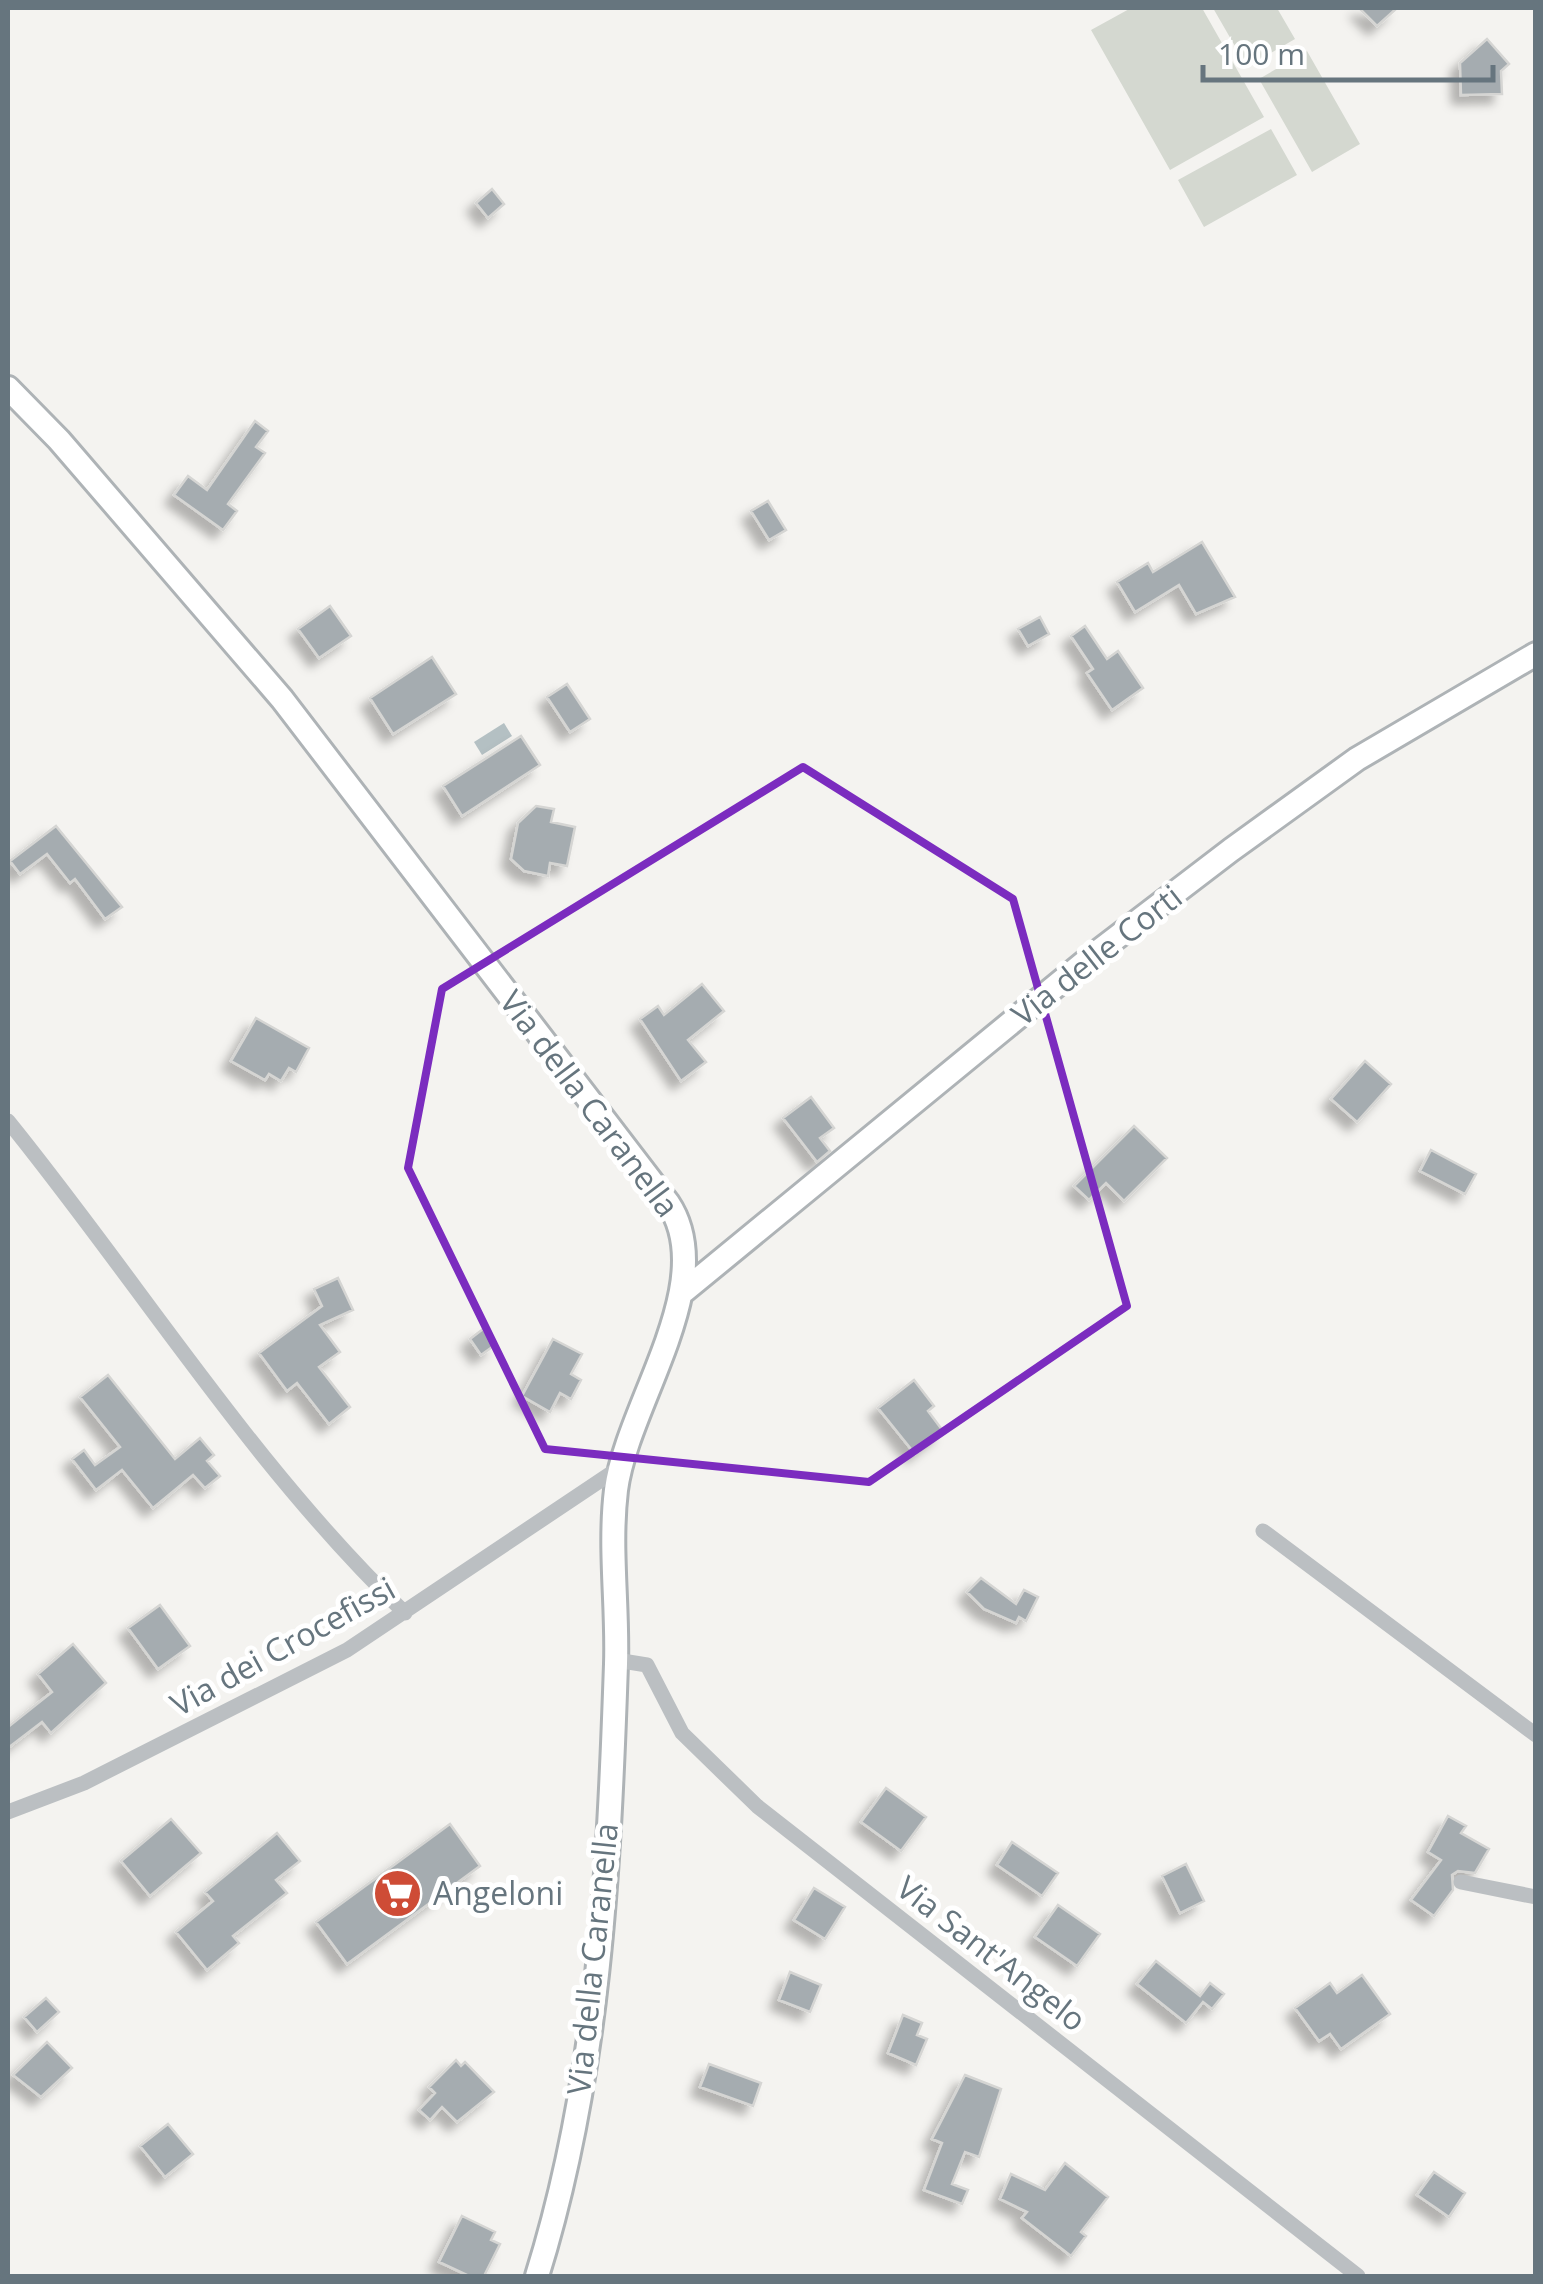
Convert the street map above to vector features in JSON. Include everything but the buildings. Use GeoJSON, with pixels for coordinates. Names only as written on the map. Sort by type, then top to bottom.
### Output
{"type":"FeatureCollection","features":[{"type":"Feature","properties":{"kind":"main road","name":"Via della Caranella"},"geometry":{"type":"LineString","coordinates":[[8,388],[69,451],[282,699],[668,1204],[681,1232],[684,1292],[624,1442],[619,1468],[614,1519],[616,1660],[598,1968],[569,2154],[537,2276]]}},
{"type":"Feature","properties":{"kind":"main road","name":"Via delle Corti"},"geometry":{"type":"LineString","coordinates":[[684,1292],[1091,956],[1232,850],[1357,759],[1536,654]]}},
{"type":"Feature","properties":{"kind":"street"},"geometry":{"type":"LineString","coordinates":[[8,1121],[212,1389],[361,1570],[404,1613]]}},
{"type":"Feature","properties":{"kind":"street","name":"Via dei Crocefissi"},"geometry":{"type":"LineString","coordinates":[[8,1812],[84,1783],[276,1688],[404,1613],[619,1468]]}},
{"type":"Feature","properties":{"kind":"street"},"geometry":{"type":"LineString","coordinates":[[1264,1531],[1536,1735]]}},
{"type":"Feature","properties":{"kind":"street","name":"Via Sant'Angelo"},"geometry":{"type":"LineString","coordinates":[[616,1660],[647,1665],[678,1728],[747,1797],[1358,2276]]}},
{"type":"Feature","properties":{"kind":"street"},"geometry":{"type":"LineString","coordinates":[[1460,1882],[1536,1897]]}},
{"type":"Feature","properties":{"kind":"highlighted area"},"geometry":{"type":"Polygon","coordinates":[[[803,767],[1013,899],[1127,1306],[869,1482],[545,1449],[408,1168],[442,989],[803,767]]]}},
{"type":"Feature","properties":{"kind":"shaded area"},"geometry":{"type":"Polygon","coordinates":[[[1131,8],[1202,8],[1264,117],[1170,170],[1091,30],[1131,8]]]}},
{"type":"Feature","properties":{"kind":"shaded area"},"geometry":{"type":"Polygon","coordinates":[[[1213,8],[1277,8],[1295,39],[1247,67],[1213,8]]]}},
{"type":"Feature","properties":{"kind":"shaded area"},"geometry":{"type":"Polygon","coordinates":[[[1307,51],[1360,144],[1312,172],[1259,79],[1307,51]]]}},
{"type":"Feature","properties":{"kind":"shaded area"},"geometry":{"type":"Polygon","coordinates":[[[1271,129],[1297,175],[1204,227],[1178,180],[1271,129]]]}},
{"type":"Feature","properties":{"kind":"shaded area"},"geometry":{"type":"Polygon","coordinates":[[[504,723],[512,736],[482,755],[474,742],[504,723]]]}},
{"type":"Feature","properties":{"kind":"place","name":"Angeloni"},"geometry":{"type":"Point","coordinates":[398,1894]}}]}
